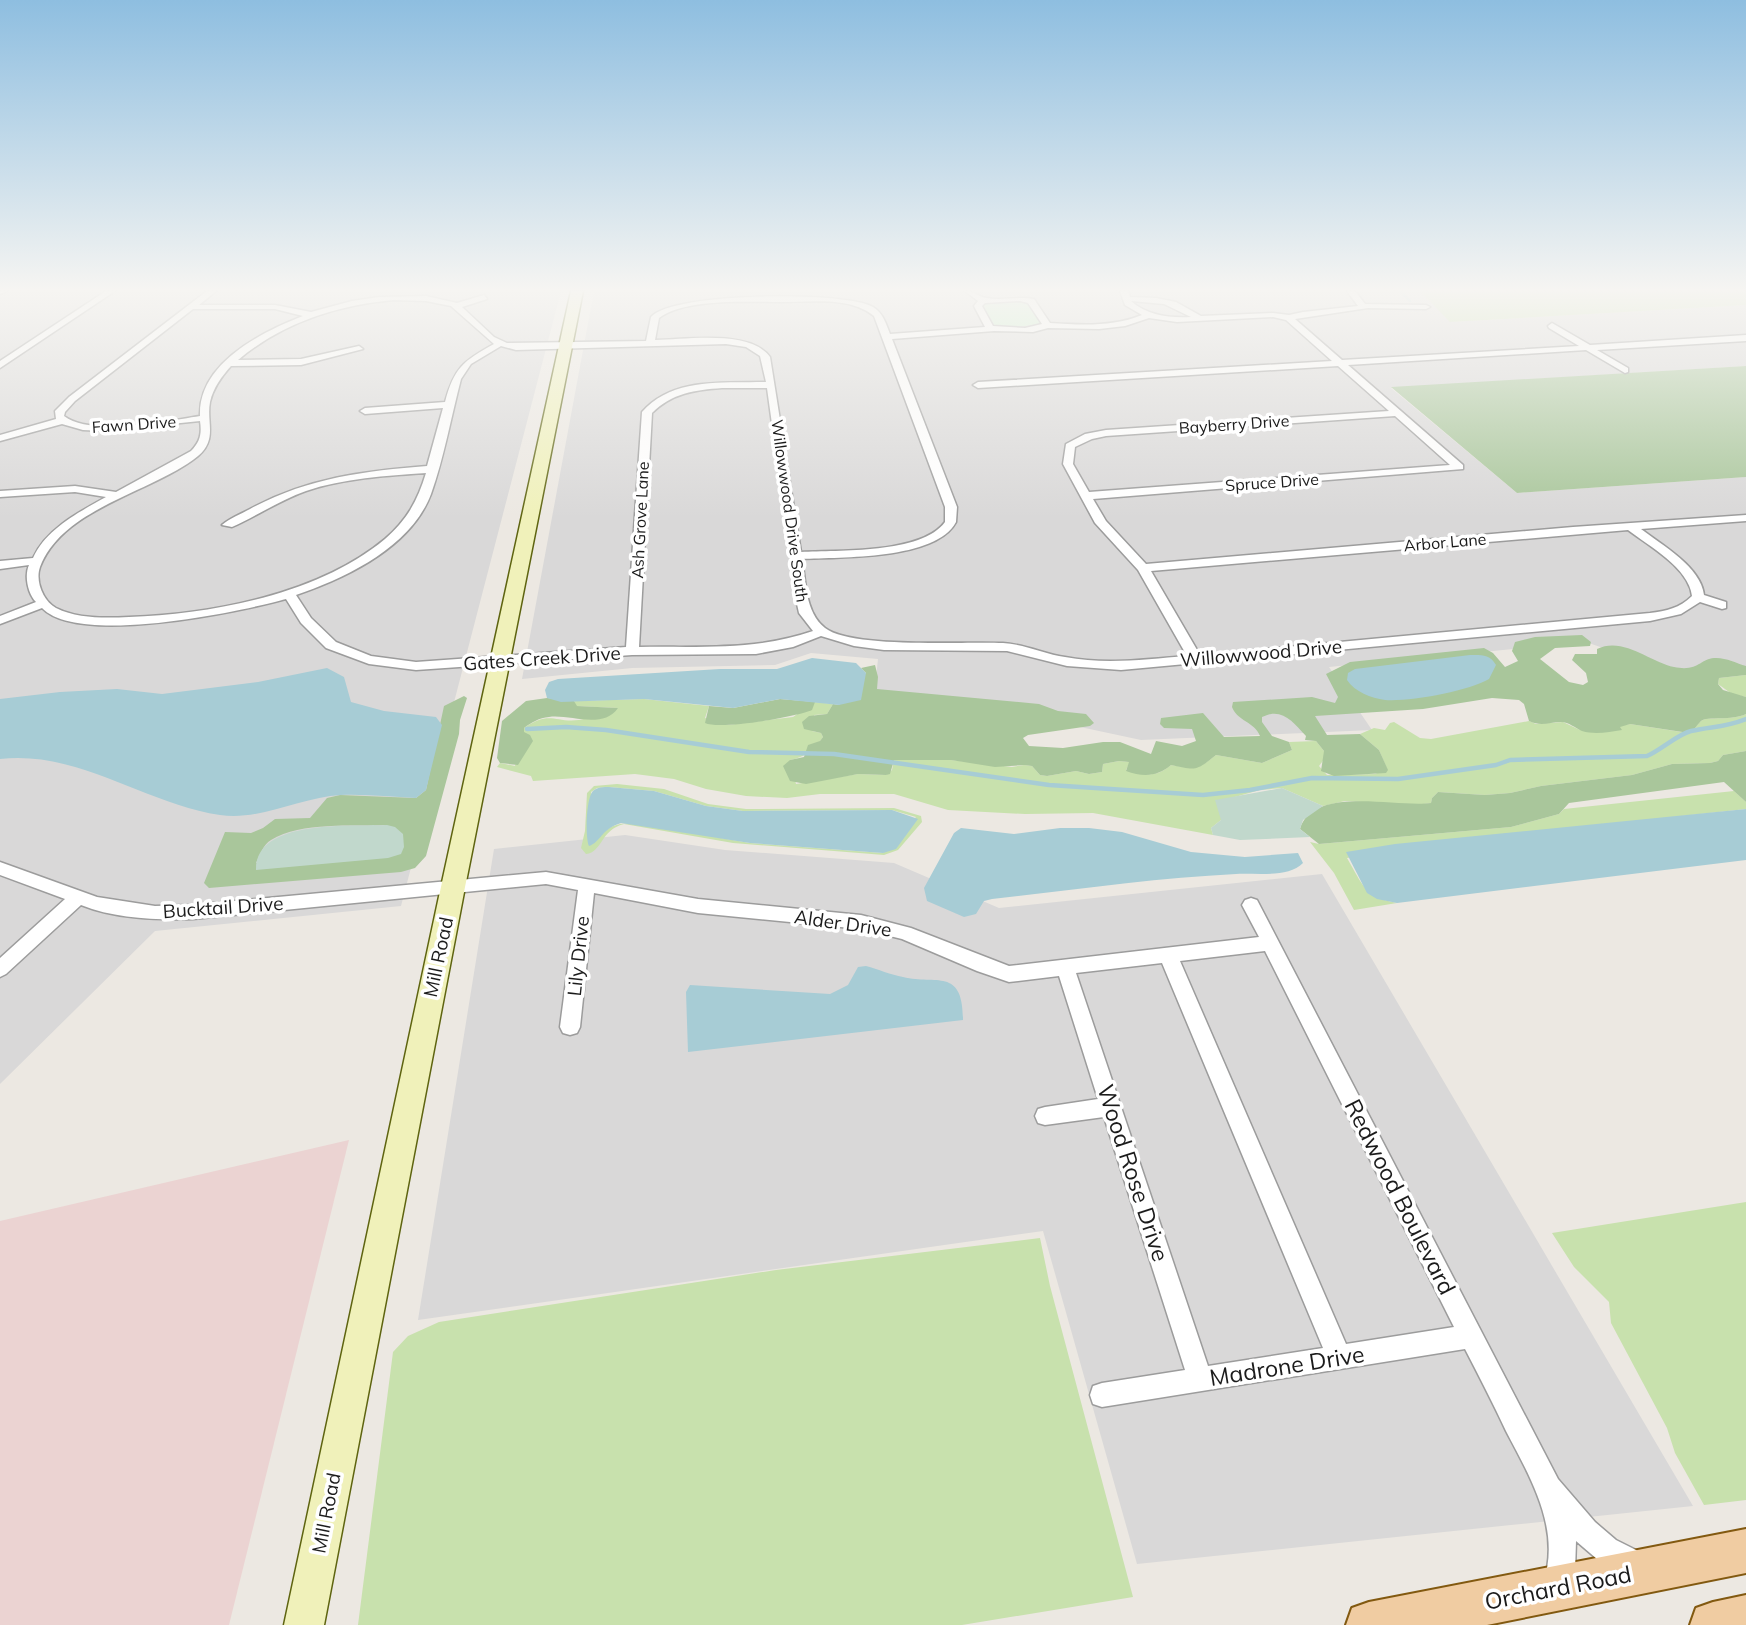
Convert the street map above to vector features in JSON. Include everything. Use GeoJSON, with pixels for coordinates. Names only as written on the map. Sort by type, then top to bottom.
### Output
{"type":"FeatureCollection","features":[{"type":"Feature","properties":{"kind":"main road","name":"Orchard Road"},"geometry":{"type":"LineString","coordinates":[[1369,1625],[1746,1551]]}},
{"type":"Feature","properties":{"kind":"main road"},"geometry":{"type":"LineString","coordinates":[[1713,1625],[1746,1618]]}},
{"type":"Feature","properties":{"kind":"street","name":"Fawn Drive"},"geometry":{"type":"LineString","coordinates":[[113,367],[64,405],[60,411],[61,421],[78,427],[107,428],[203,418]]}},
{"type":"Feature","properties":{"kind":"street"},"geometry":{"type":"LineString","coordinates":[[227,367],[212,384],[206,397],[203,418],[208,430],[205,441],[197,452],[177,466],[114,495],[68,524],[53,538],[36,561],[32,582],[41,604],[70,618],[120,621],[206,613],[289,594],[338,573],[384,546],[417,513],[425,495],[448,405],[460,370],[464,367]]}},
{"type":"Feature","properties":{"kind":"street","name":"Mill Road"},"geometry":{"type":"LineString","coordinates":[[304,1625],[560,367]]}},
{"type":"Feature","properties":{"kind":"street","name":"Willowwood Drive South"},"geometry":{"type":"LineString","coordinates":[[768,367],[803,604],[805,613],[821,632]]}},
{"type":"Feature","properties":{"kind":"street"},"geometry":{"type":"LineString","coordinates":[[797,556],[914,546],[934,538],[948,528],[952,518],[898,367]]}},
{"type":"Feature","properties":{"kind":"street"},"geometry":{"type":"LineString","coordinates":[[978,385],[1279,367]]}},
{"type":"Feature","properties":{"kind":"street"},"geometry":{"type":"LineString","coordinates":[[1347,367],[1399,413]]}},
{"type":"Feature","properties":{"kind":"street"},"geometry":{"type":"LineString","coordinates":[[1620,367],[1625,370]]}},
{"type":"Feature","properties":{"kind":"street"},"geometry":{"type":"LineString","coordinates":[[649,393],[664,398],[692,390],[771,385]]}},
{"type":"Feature","properties":{"kind":"street","name":"Ash Grove Lane"},"geometry":{"type":"LineString","coordinates":[[632,651],[646,416],[654,404],[664,398]]}},
{"type":"Feature","properties":{"kind":"street"},"geometry":{"type":"LineString","coordinates":[[365,411],[448,405]]}},
{"type":"Feature","properties":{"kind":"street","name":"Bayberry Drive"},"geometry":{"type":"LineString","coordinates":[[1072,444],[1089,436],[1106,433],[1399,413]]}},
{"type":"Feature","properties":{"kind":"street","name":"Spruce Drive"},"geometry":{"type":"LineString","coordinates":[[1086,496],[1459,467],[1399,413]]}},
{"type":"Feature","properties":{"kind":"street"},"geometry":{"type":"LineString","coordinates":[[0,438],[61,421]]}},
{"type":"Feature","properties":{"kind":"street"},"geometry":{"type":"LineString","coordinates":[[1056,440],[1072,444],[1066,458],[1068,464],[1101,523],[1143,568],[1196,659]]}},
{"type":"Feature","properties":{"kind":"street"},"geometry":{"type":"LineString","coordinates":[[228,525],[286,495],[328,481],[368,474],[431,469]]}},
{"type":"Feature","properties":{"kind":"street"},"geometry":{"type":"LineString","coordinates":[[0,494],[75,489],[114,495]]}},
{"type":"Feature","properties":{"kind":"street","name":"Arbor Lane"},"geometry":{"type":"LineString","coordinates":[[1143,568],[1746,518]]}},
{"type":"Feature","properties":{"kind":"street"},"geometry":{"type":"LineString","coordinates":[[1631,526],[1682,568],[1697,587],[1698,597],[1722,605]]}},
{"type":"Feature","properties":{"kind":"street"},"geometry":{"type":"LineString","coordinates":[[0,565],[36,561]]}},
{"type":"Feature","properties":{"kind":"street","name":"Gates Creek Drive"},"geometry":{"type":"LineString","coordinates":[[289,594],[317,633],[331,645],[351,654],[391,664],[416,666],[632,651],[768,649],[821,632]]}},
{"type":"Feature","properties":{"kind":"street","name":"Willowwood Drive"},"geometry":{"type":"LineString","coordinates":[[821,632],[854,642],[884,646],[1007,647],[1068,662],[1121,666],[1659,616],[1693,605],[1698,597]]}},
{"type":"Feature","properties":{"kind":"street"},"geometry":{"type":"LineString","coordinates":[[0,621],[41,604]]}},
{"type":"Feature","properties":{"kind":"street","name":"Bucktail Drive"},"geometry":{"type":"LineString","coordinates":[[0,868],[78,898],[121,909],[193,912],[453,887]]}},
{"type":"Feature","properties":{"kind":"street","name":"Alder Drive"},"geometry":{"type":"LineString","coordinates":[[453,887],[546,878],[698,906],[861,922],[905,933],[1009,974],[1270,943]]}},
{"type":"Feature","properties":{"kind":"street","name":"Lily Drive"},"geometry":{"type":"LineString","coordinates":[[570,1027],[587,886]]}},
{"type":"Feature","properties":{"kind":"street"},"geometry":{"type":"LineString","coordinates":[[0,970],[78,898]]}},
{"type":"Feature","properties":{"kind":"street","name":"Redwood Boulevard"},"geometry":{"type":"LineString","coordinates":[[1251,905],[1549,1488],[1563,1539],[1565,1566],[1554,1589]]}},
{"type":"Feature","properties":{"kind":"street"},"geometry":{"type":"LineString","coordinates":[[1168,955],[1339,1357]]}},
{"type":"Feature","properties":{"kind":"street","name":"Wood Rose Drive"},"geometry":{"type":"LineString","coordinates":[[1065,967],[1200,1379]]}},
{"type":"Feature","properties":{"kind":"street"},"geometry":{"type":"LineString","coordinates":[[1045,1116],[1111,1107]]}},
{"type":"Feature","properties":{"kind":"street","name":"Madrone Drive"},"geometry":{"type":"LineString","coordinates":[[1102,1395],[1471,1336]]}},
{"type":"Feature","properties":{"kind":"street","name":"Redwood Boulevard"},"geometry":{"type":"LineString","coordinates":[[1549,1488],[1588,1536],[1611,1555],[1651,1570]]}},
{"type":"Feature","properties":{"kind":"shaded area"},"geometry":{"type":"Polygon","coordinates":[[[0,367],[541,367],[401,906],[155,931],[0,1084],[0,367]]]}},
{"type":"Feature","properties":{"kind":"shaded area"},"geometry":{"type":"Polygon","coordinates":[[[580,367],[1733,367],[1391,388],[1517,493],[1746,477],[1746,672],[1685,677],[1586,642],[1329,667],[1372,730],[1141,740],[941,697],[874,696],[878,659],[811,653],[775,665],[632,668],[522,679],[580,367]]]}},
{"type":"Feature","properties":{"kind":"shaded area"},"geometry":{"type":"Polygon","coordinates":[[[625,835],[725,850],[894,863],[999,908],[1322,874],[1693,1506],[1137,1564],[1043,1231],[418,1320],[494,849],[625,835]]]}},
{"type":"Feature","properties":{"kind":"shaded area"},"geometry":{"type":"Polygon","coordinates":[[[349,1140],[229,1625],[0,1625],[0,1221],[349,1140]]]}},
{"type":"Feature","properties":{"kind":"green space"},"geometry":{"type":"Polygon","coordinates":[[[1746,367],[1746,477],[1517,493],[1391,387],[1746,367]]]}},
{"type":"Feature","properties":{"kind":"green space"},"geometry":{"type":"Polygon","coordinates":[[[1582,635],[1591,642],[1590,646],[1555,648],[1540,659],[1569,682],[1583,685],[1588,682],[1586,673],[1572,660],[1575,654],[1597,654],[1597,649],[1607,646],[1626,648],[1682,668],[1694,667],[1709,659],[1726,659],[1746,666],[1746,675],[1719,678],[1718,684],[1723,690],[1746,697],[1746,714],[1701,721],[1689,733],[1630,724],[1620,727],[1622,730],[1592,733],[1564,722],[1538,724],[1529,721],[1524,704],[1519,700],[1492,698],[1423,709],[1315,716],[1327,735],[1360,734],[1379,750],[1388,770],[1386,773],[1334,776],[1321,771],[1324,751],[1316,741],[1305,740],[1306,736],[1292,721],[1275,714],[1262,717],[1262,722],[1272,736],[1289,742],[1292,750],[1262,763],[1216,755],[1195,768],[1171,765],[1150,775],[1126,771],[1129,762],[1119,761],[1103,764],[1102,772],[1089,774],[1076,771],[1047,776],[1040,775],[1032,766],[1024,765],[995,767],[951,760],[894,760],[890,774],[858,774],[806,784],[790,781],[783,766],[790,760],[804,757],[808,745],[820,741],[823,737],[821,733],[804,729],[802,722],[809,716],[827,714],[833,704],[839,705],[866,673],[861,668],[875,665],[877,689],[1039,704],[1058,711],[1086,714],[1094,723],[1090,726],[1028,735],[1023,738],[1029,746],[1063,748],[1120,742],[1151,754],[1156,741],[1182,746],[1196,741],[1192,729],[1164,728],[1160,724],[1161,718],[1203,713],[1224,737],[1260,736],[1254,727],[1238,716],[1232,707],[1233,702],[1312,697],[1335,703],[1338,697],[1326,674],[1350,662],[1484,648],[1493,653],[1505,667],[1518,661],[1512,651],[1515,642],[1535,637],[1582,635]]]}},
{"type":"Feature","properties":{"kind":"green space"},"geometry":{"type":"Polygon","coordinates":[[[1746,675],[1746,697],[1732,694],[1718,684],[1719,678],[1746,675]]]}},
{"type":"Feature","properties":{"kind":"green space"},"geometry":{"type":"Polygon","coordinates":[[[464,696],[467,698],[426,856],[415,868],[401,872],[209,888],[204,883],[225,832],[251,833],[275,819],[310,818],[327,798],[340,795],[416,798],[426,790],[444,706],[464,696]],[[387,825],[312,827],[283,834],[268,842],[256,863],[387,825]]]}},
{"type":"Feature","properties":{"kind":"green space"},"geometry":{"type":"Polygon","coordinates":[[[547,698],[574,701],[577,706],[618,708],[612,715],[595,720],[557,717],[536,721],[524,728],[524,732],[530,735],[533,741],[518,765],[500,763],[497,758],[502,721],[526,701],[547,698]]]}},
{"type":"Feature","properties":{"kind":"green space"},"geometry":{"type":"Polygon","coordinates":[[[644,699],[709,706],[705,718],[728,725],[793,717],[815,702],[833,704],[827,714],[814,715],[812,731],[821,733],[823,737],[820,742],[809,752],[790,760],[796,784],[858,774],[886,775],[892,770],[894,760],[951,760],[1012,767],[1024,765],[1032,766],[1040,775],[1047,776],[1076,771],[1089,774],[1102,772],[1103,764],[1119,761],[1130,762],[1126,770],[1150,774],[1160,772],[1171,765],[1190,768],[1200,766],[1216,755],[1262,763],[1292,750],[1289,742],[1316,741],[1324,751],[1325,758],[1319,766],[1327,775],[1375,774],[1387,769],[1379,750],[1360,734],[1374,728],[1385,730],[1394,722],[1420,738],[1431,739],[1529,721],[1536,724],[1563,722],[1580,730],[1630,724],[1688,733],[1704,720],[1746,714],[1746,751],[1723,755],[1718,761],[1710,763],[1672,764],[1632,775],[1541,786],[1510,793],[1485,795],[1438,792],[1431,803],[1416,805],[1345,801],[1323,806],[1282,788],[1260,790],[1224,800],[1221,820],[1211,828],[1213,835],[1093,813],[1025,814],[948,810],[894,794],[820,794],[787,798],[746,796],[706,789],[674,779],[635,774],[533,781],[531,776],[497,767],[500,763],[515,766],[524,728],[533,723],[546,718],[579,720],[618,708],[576,706],[574,701],[644,699]]]}},
{"type":"Feature","properties":{"kind":"green space"},"geometry":{"type":"Polygon","coordinates":[[[780,699],[815,702],[812,710],[775,719],[726,725],[705,723],[709,706],[733,708],[780,699]]]}},
{"type":"Feature","properties":{"kind":"green space"},"geometry":{"type":"Polygon","coordinates":[[[1746,751],[1746,802],[1724,782],[1569,803],[1559,814],[1511,827],[1319,844],[1300,829],[1308,815],[1321,807],[1338,803],[1358,801],[1416,804],[1431,803],[1438,792],[1485,795],[1510,793],[1541,786],[1632,775],[1672,764],[1710,763],[1718,761],[1723,755],[1746,751]]]}},
{"type":"Feature","properties":{"kind":"green space"},"geometry":{"type":"Polygon","coordinates":[[[617,784],[664,789],[708,804],[746,809],[894,808],[921,816],[922,822],[898,850],[884,855],[733,843],[624,824],[610,831],[596,849],[586,854],[581,848],[585,831],[587,793],[594,786],[617,784]],[[609,787],[597,788],[591,792],[600,834],[616,825],[634,823],[750,843],[883,853],[916,817],[892,810],[743,811],[706,806],[654,791],[609,787]]]}},
{"type":"Feature","properties":{"kind":"green space"},"geometry":{"type":"Polygon","coordinates":[[[1282,788],[1323,806],[1303,820],[1300,829],[1310,837],[1240,840],[1213,835],[1211,828],[1221,820],[1215,800],[1282,788]]]}},
{"type":"Feature","properties":{"kind":"green space"},"geometry":{"type":"Polygon","coordinates":[[[1734,791],[1746,802],[1746,809],[1489,837],[1347,858],[1361,883],[1371,893],[1397,903],[1354,910],[1334,873],[1310,842],[1319,844],[1511,827],[1559,814],[1564,809],[1734,791]]]}},
{"type":"Feature","properties":{"kind":"green space"},"geometry":{"type":"Polygon","coordinates":[[[330,826],[395,827],[403,834],[404,847],[401,854],[388,858],[256,870],[260,853],[271,841],[288,833],[330,826]]]}},
{"type":"Feature","properties":{"kind":"green space"},"geometry":{"type":"Polygon","coordinates":[[[1746,1202],[1746,1500],[1704,1505],[1675,1453],[1667,1428],[1611,1323],[1609,1302],[1574,1267],[1552,1233],[1746,1202]]]}},
{"type":"Feature","properties":{"kind":"green space"},"geometry":{"type":"Polygon","coordinates":[[[1040,1238],[1050,1286],[1133,1597],[962,1625],[358,1625],[393,1352],[408,1336],[439,1322],[776,1270],[1040,1238]]]}},
{"type":"Feature","properties":{"kind":"water"},"geometry":{"type":"Polygon","coordinates":[[[1470,655],[1485,656],[1494,661],[1496,665],[1489,679],[1468,688],[1438,695],[1385,700],[1364,694],[1347,680],[1348,673],[1355,669],[1470,655]]]}},
{"type":"Feature","properties":{"kind":"water"},"geometry":{"type":"Polygon","coordinates":[[[812,658],[856,663],[866,673],[861,700],[839,705],[780,699],[733,708],[644,699],[561,702],[547,698],[545,690],[549,682],[558,679],[720,669],[777,669],[812,658]]]}},
{"type":"Feature","properties":{"kind":"water"},"geometry":{"type":"Polygon","coordinates":[[[327,668],[344,677],[351,702],[384,711],[436,717],[442,725],[426,790],[416,798],[341,795],[251,815],[220,815],[192,809],[57,762],[29,758],[0,759],[0,699],[117,689],[162,694],[258,682],[327,668]]]}},
{"type":"Feature","properties":{"kind":"water"},"geometry":{"type":"Polygon","coordinates":[[[609,787],[654,791],[706,806],[743,811],[892,810],[918,819],[896,849],[883,853],[750,843],[621,823],[609,829],[589,846],[587,818],[591,795],[596,789],[609,787]]]}},
{"type":"Feature","properties":{"kind":"water"},"geometry":{"type":"Polygon","coordinates":[[[1746,809],[1746,860],[1397,903],[1377,899],[1367,893],[1346,852],[1395,844],[1746,809]]]}},
{"type":"Feature","properties":{"kind":"water"},"geometry":{"type":"Polygon","coordinates":[[[961,828],[1014,834],[1060,828],[1089,828],[1122,832],[1191,852],[1245,857],[1298,853],[1303,863],[1281,873],[1175,878],[992,899],[984,901],[976,914],[964,917],[927,901],[924,888],[954,833],[961,828]]]}},
{"type":"Feature","properties":{"kind":"water"},"geometry":{"type":"Polygon","coordinates":[[[866,966],[898,976],[937,980],[953,985],[962,1003],[963,1020],[688,1052],[686,992],[690,985],[830,994],[848,985],[858,967],[866,966]]]}},
{"type":"Feature","properties":{"kind":"waterway"},"geometry":{"type":"LineString","coordinates":[[527,729],[566,727],[606,730],[749,752],[834,754],[1049,785],[1203,795],[1250,790],[1312,778],[1398,779],[1496,765],[1510,760],[1647,756],[1686,733],[1746,719]]}}]}
